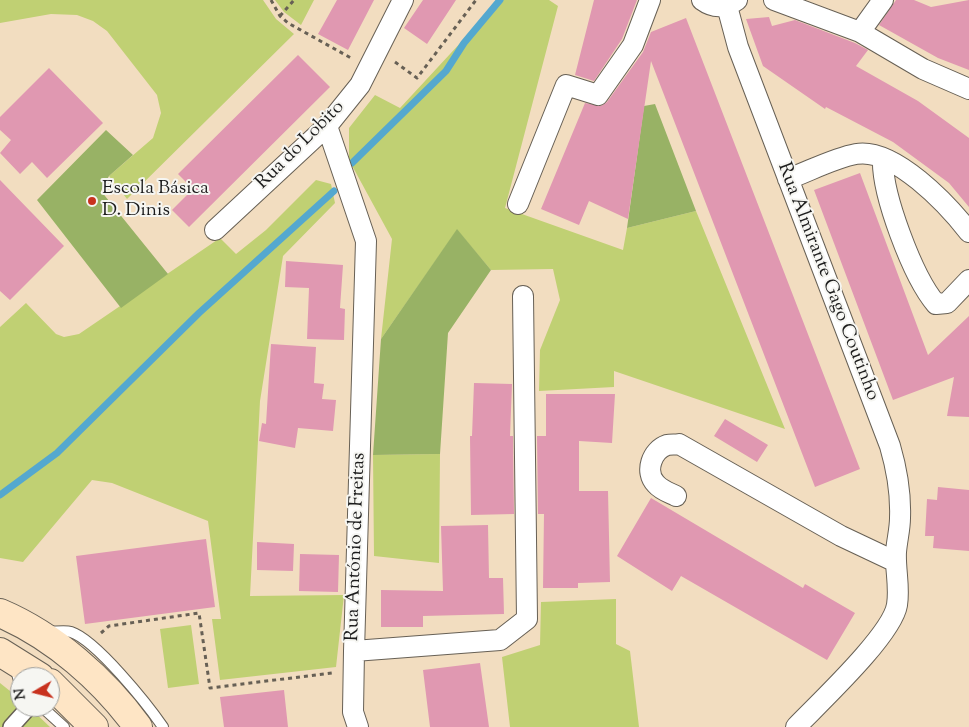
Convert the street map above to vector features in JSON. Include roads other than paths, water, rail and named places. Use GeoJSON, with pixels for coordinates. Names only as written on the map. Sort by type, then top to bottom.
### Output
{"type":"FeatureCollection","features":[{"type":"Feature","properties":{"kind":"main road"},"geometry":{"type":"LineString","coordinates":[[0,613],[35,632],[75,660],[111,694],[138,727]]}},
{"type":"Feature","properties":{"kind":"main road"},"geometry":{"type":"LineString","coordinates":[[60,693],[94,727]]}},
{"type":"Feature","properties":{"kind":"street","name":"Rua do Lobito"},"geometry":{"type":"LineString","coordinates":[[215,230],[327,126],[360,85],[403,0]]}},
{"type":"Feature","properties":{"kind":"street"},"geometry":{"type":"LineString","coordinates":[[518,204],[566,85],[598,95],[633,45],[650,0]]}},
{"type":"Feature","properties":{"kind":"street"},"geometry":{"type":"LineString","coordinates":[[702,0],[710,6],[732,3]]}},
{"type":"Feature","properties":{"kind":"street"},"geometry":{"type":"LineString","coordinates":[[774,0],[860,32],[923,69],[969,89]]}},
{"type":"Feature","properties":{"kind":"street"},"geometry":{"type":"LineString","coordinates":[[860,32],[883,0]]}},
{"type":"Feature","properties":{"kind":"street","name":"Rua Almirante Gago Coutinho"},"geometry":{"type":"LineString","coordinates":[[732,3],[738,47],[892,454],[900,494],[896,562],[897,605],[888,628],[796,727]]}},
{"type":"Feature","properties":{"kind":"street","name":"Rua António de Freitas"},"geometry":{"type":"LineString","coordinates":[[327,126],[366,241],[354,650],[500,640],[527,619],[523,296]]}},
{"type":"Feature","properties":{"kind":"street"},"geometry":{"type":"LineString","coordinates":[[788,179],[856,154],[870,154],[883,158],[914,177],[969,232]]}},
{"type":"Feature","properties":{"kind":"street"},"geometry":{"type":"LineString","coordinates":[[883,158],[886,190],[913,266],[927,292],[936,304],[947,303],[969,280]]}},
{"type":"Feature","properties":{"kind":"street"},"geometry":{"type":"LineString","coordinates":[[676,496],[655,484],[650,466],[655,453],[666,445],[679,444],[728,470],[841,536],[896,562]]}},
{"type":"Feature","properties":{"kind":"street"},"geometry":{"type":"LineString","coordinates":[[354,650],[353,712],[358,727]]}},
{"type":"Feature","properties":{"kind":"street"},"geometry":{"type":"LineString","coordinates":[[11,727],[20,717]]}},
{"type":"Feature","properties":{"kind":"lane"},"geometry":{"type":"LineString","coordinates":[[35,632],[71,632],[82,639],[126,679],[148,704],[163,727]]}},
{"type":"Feature","properties":{"kind":"lane"},"geometry":{"type":"LineString","coordinates":[[53,717],[64,727]]}},
{"type":"Feature","properties":{"kind":"waterway"},"geometry":{"type":"LineString","coordinates":[[352,163],[446,71],[464,43],[500,0]]}},
{"type":"Feature","properties":{"kind":"waterway"},"geometry":{"type":"LineString","coordinates":[[0,495],[57,453],[199,313],[334,191]]}},
{"type":"Feature","properties":{"kind":"place","name":"Escola Básica D. Dinis"},"geometry":{"type":"Point","coordinates":[92,201]}}]}
